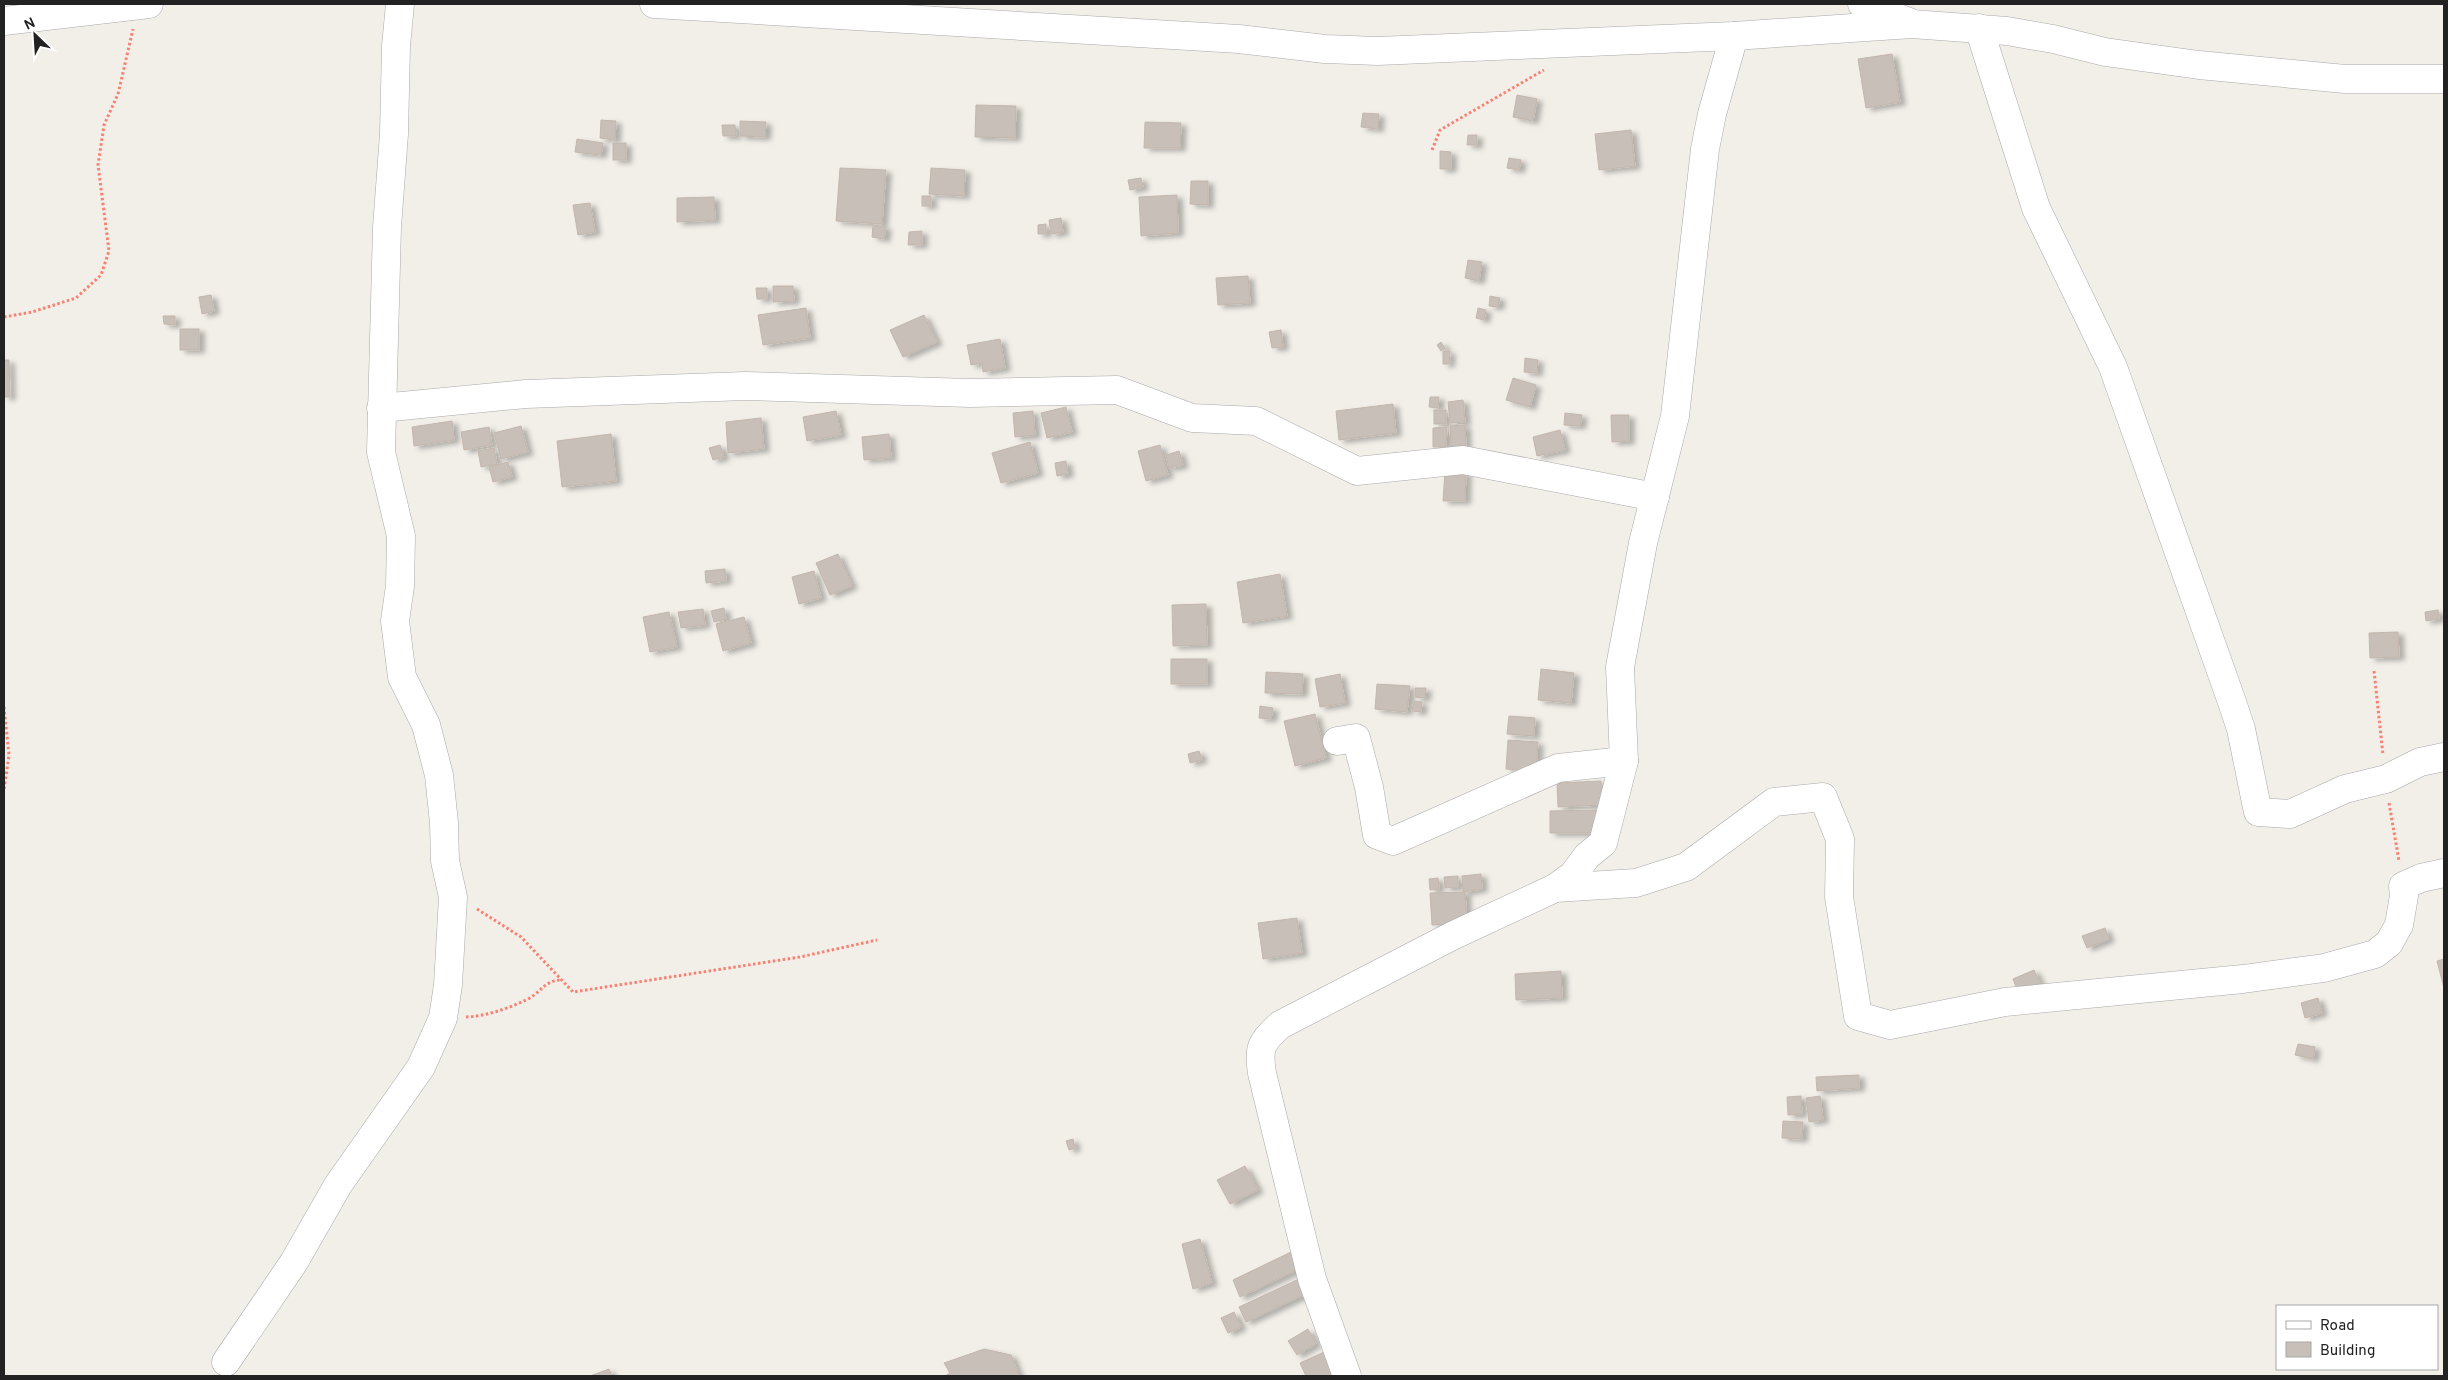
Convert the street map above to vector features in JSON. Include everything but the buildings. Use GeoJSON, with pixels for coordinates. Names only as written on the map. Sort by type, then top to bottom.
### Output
{"type":"FeatureCollection","features":[{"type":"Feature","properties":{"kind":"street"},"geometry":{"type":"LineString","coordinates":[[226,1362],[294,1262],[338,1185],[421,1067],[443,1018],[448,985],[453,898],[446,861],[439,775],[426,725],[402,676],[394,621],[400,586],[401,536],[381,452],[381,408],[396,46],[400,4]]}},
{"type":"Feature","properties":{"kind":"street"},"geometry":{"type":"LineString","coordinates":[[654,4],[1238,39],[1325,49],[1378,51],[1734,36],[1912,24],[1979,28],[2053,39],[2105,52],[2199,64],[2345,79],[2444,79]]}},
{"type":"Feature","properties":{"kind":"street"},"geometry":{"type":"LineString","coordinates":[[1862,4],[1912,24]]}},
{"type":"Feature","properties":{"kind":"street"},"geometry":{"type":"LineString","coordinates":[[4,21],[141,5]]}},
{"type":"Feature","properties":{"kind":"street"},"geometry":{"type":"LineString","coordinates":[[1979,28],[2036,208],[2113,367],[2232,702],[2241,730],[2258,812],[2290,814],[2345,789],[2386,779],[2420,762],[2444,757]]}},
{"type":"Feature","properties":{"kind":"street"},"geometry":{"type":"LineString","coordinates":[[1347,1376],[1312,1279],[1262,1073],[1259,1052],[1265,1038],[1280,1025],[1452,936],[1555,888],[1574,875],[1587,856],[1602,843],[1624,761],[1620,666],[1637,574],[1675,416],[1705,149],[1712,114],[1734,36]]}},
{"type":"Feature","properties":{"kind":"street"},"geometry":{"type":"LineString","coordinates":[[381,408],[526,394],[745,386],[970,393],[1117,390],[1192,418],[1256,421],[1357,471],[1463,460],[1655,498]]}},
{"type":"Feature","properties":{"kind":"street"},"geometry":{"type":"LineString","coordinates":[[1337,741],[1356,738],[1370,787],[1377,835],[1393,841],[1558,768],[1624,761]]}},
{"type":"Feature","properties":{"kind":"street"},"geometry":{"type":"LineString","coordinates":[[1555,888],[1636,883],[1686,867],[1774,802],[1823,797],[1840,839],[1838,897],[1858,1016],[1890,1026],[2005,1002],[2324,968],[2375,954],[2389,943],[2399,925],[2404,896],[2403,886],[2426,877],[2444,873]]}},
{"type":"Feature","properties":{"kind":"path"},"geometry":{"type":"LineString","coordinates":[[4,317],[32,312],[76,298],[101,275],[109,251],[98,164],[104,126],[118,94],[141,5]]}},
{"type":"Feature","properties":{"kind":"path"},"geometry":{"type":"LineString","coordinates":[[1432,150],[1440,130],[1548,69]]}},
{"type":"Feature","properties":{"kind":"path"},"geometry":{"type":"LineString","coordinates":[[4,707],[9,755],[4,790]]}},
{"type":"Feature","properties":{"kind":"path"},"geometry":{"type":"LineString","coordinates":[[451,888],[484,914],[521,937],[573,992],[800,957],[877,940]]}},
{"type":"Feature","properties":{"kind":"path"},"geometry":{"type":"LineString","coordinates":[[443,1018],[482,1017],[527,1000],[552,980],[563,980]]}}]}
